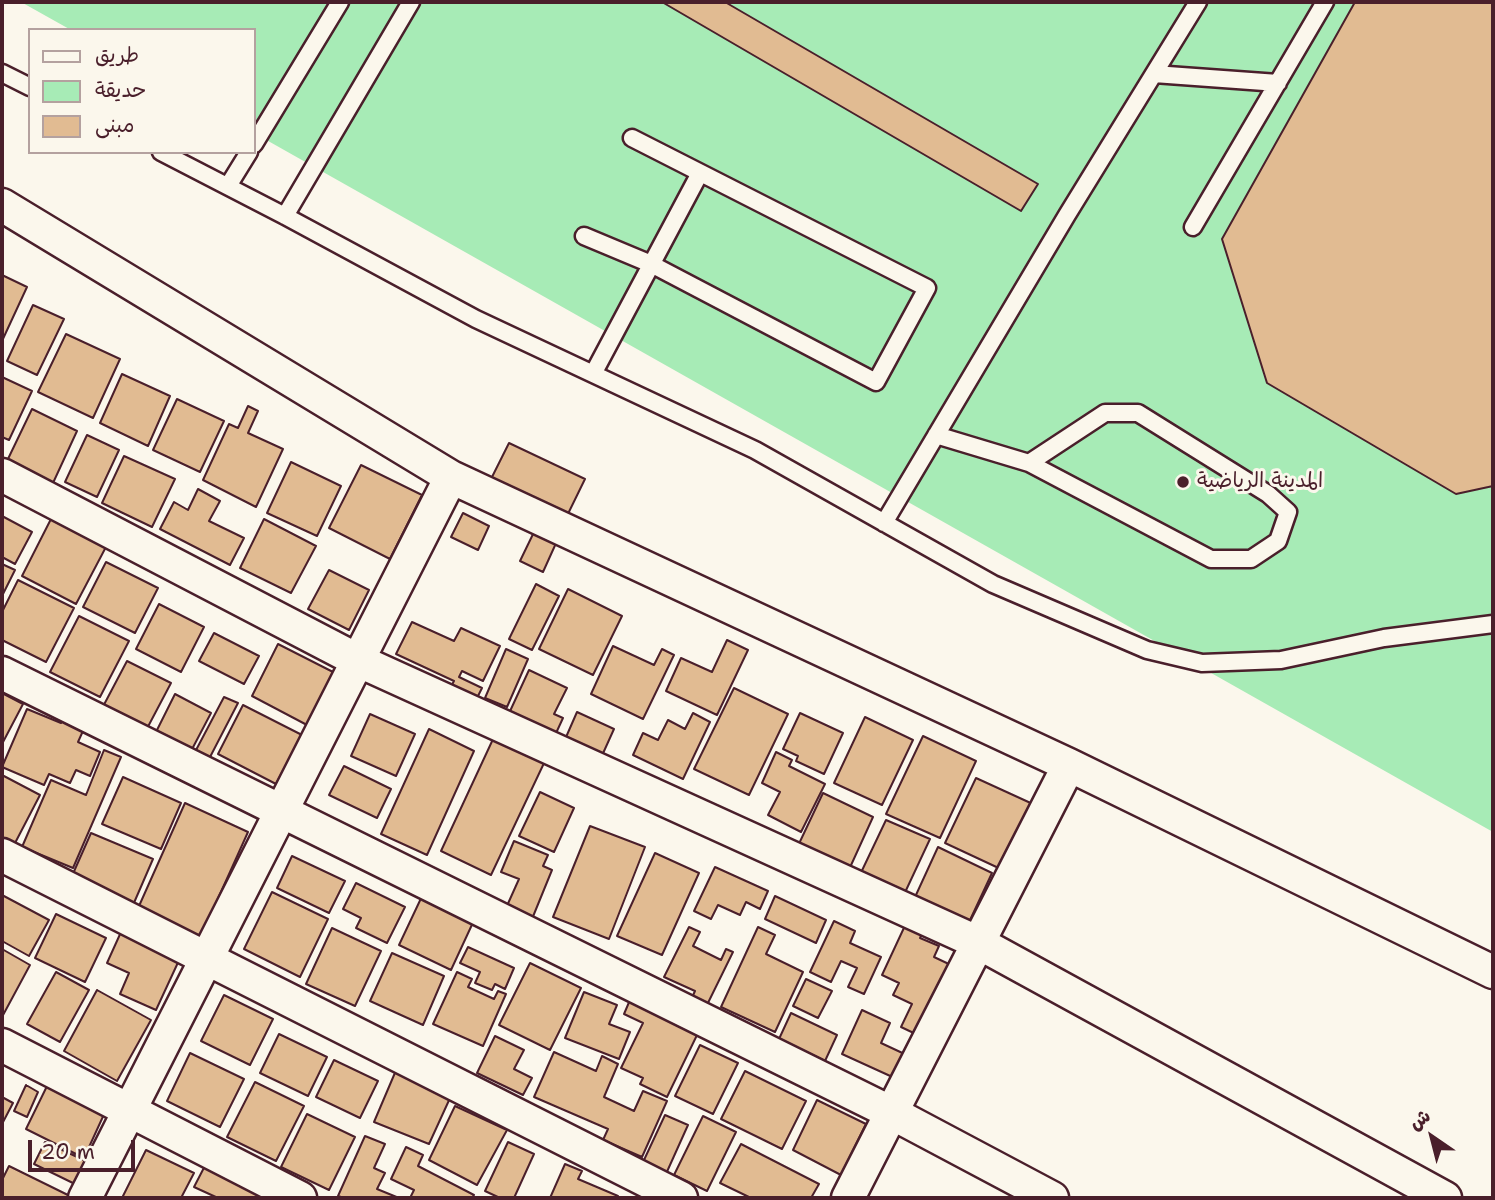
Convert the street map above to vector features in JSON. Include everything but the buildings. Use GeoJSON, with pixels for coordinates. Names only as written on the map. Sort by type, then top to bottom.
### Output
{"type":"FeatureCollection","features":[{"type":"Feature","properties":{"kind":"street"},"geometry":{"type":"LineString","coordinates":[[2,205],[451,477],[1069,765],[1493,972]]}},
{"type":"Feature","properties":{"kind":"street"},"geometry":{"type":"LineString","coordinates":[[2,475],[357,660],[979,943],[1445,1198]]}},
{"type":"Feature","properties":{"kind":"street"},"geometry":{"type":"LineString","coordinates":[[85,1198],[451,477]]}},
{"type":"Feature","properties":{"kind":"street"},"geometry":{"type":"LineString","coordinates":[[2,673],[892,1113],[1052,1198]]}},
{"type":"Feature","properties":{"kind":"street"},"geometry":{"type":"LineString","coordinates":[[848,1198],[1069,765]]}},
{"type":"Feature","properties":{"kind":"street"},"geometry":{"type":"LineString","coordinates":[[2,855],[681,1198]]}},
{"type":"Feature","properties":{"kind":"street"},"geometry":{"type":"LineString","coordinates":[[2,1045],[300,1198]]}},
{"type":"Feature","properties":{"kind":"lane"},"geometry":{"type":"LineString","coordinates":[[256,141],[340,2]]}},
{"type":"Feature","properties":{"kind":"lane"},"geometry":{"type":"LineString","coordinates":[[285,216],[411,2]]}},
{"type":"Feature","properties":{"kind":"lane"},"geometry":{"type":"LineString","coordinates":[[884,523],[1198,2]]}},
{"type":"Feature","properties":{"kind":"lane"},"geometry":{"type":"LineString","coordinates":[[1193,228],[1325,2]]}},
{"type":"Feature","properties":{"kind":"lane"},"geometry":{"type":"LineString","coordinates":[[2,73],[28,85]]}},
{"type":"Feature","properties":{"kind":"lane"},"geometry":{"type":"LineString","coordinates":[[1154,74],[1278,83]]}},
{"type":"Feature","properties":{"kind":"lane"},"geometry":{"type":"LineString","coordinates":[[584,236],[651,264],[876,383],[927,288],[632,138]]}},
{"type":"Feature","properties":{"kind":"lane"},"geometry":{"type":"LineString","coordinates":[[165,154],[476,319],[755,450],[993,584],[1147,650],[1202,663],[1281,660],[1384,638],[1493,624]]}},
{"type":"Feature","properties":{"kind":"lane"},"geometry":{"type":"LineString","coordinates":[[229,186],[248,154]]}},
{"type":"Feature","properties":{"kind":"lane"},"geometry":{"type":"LineString","coordinates":[[593,374],[700,173]]}},
{"type":"Feature","properties":{"kind":"lane"},"geometry":{"type":"LineString","coordinates":[[936,435],[1029,463],[1211,559],[1251,559],[1278,541],[1288,512],[1268,494],[1138,413],[1105,413],[1029,463]]}},
{"type":"Feature","properties":{"kind":"green space","name":"المدينة الرياضية"},"geometry":{"type":"Polygon","coordinates":[[[21,2],[1493,2],[1493,832],[256,134],[256,28],[67,28],[21,2]]]}},
{"type":"Feature","properties":{"kind":"place","name":"المدينة الرياضية"},"geometry":{"type":"Point","coordinates":[1183,482]}}]}
